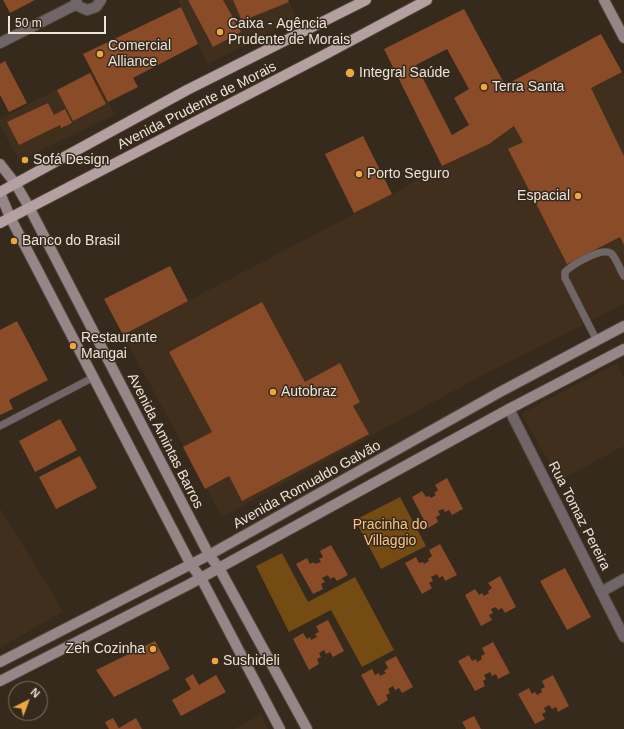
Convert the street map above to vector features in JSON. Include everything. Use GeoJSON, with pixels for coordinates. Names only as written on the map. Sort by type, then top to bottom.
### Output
{"type":"FeatureCollection","features":[{"type":"Feature","properties":{"kind":"main road","name":"Avenida Prudente de Morais"},"geometry":{"type":"LineString","coordinates":[[0,192],[187,90],[366,0]]}},
{"type":"Feature","properties":{"kind":"main road","name":"Avenida Prudente de Morais"},"geometry":{"type":"LineString","coordinates":[[0,223],[427,0]]}},
{"type":"Feature","properties":{"kind":"main road"},"geometry":{"type":"LineString","coordinates":[[604,0],[624,38]]}},
{"type":"Feature","properties":{"kind":"main road","name":"Avenida Amintas Barros"},"geometry":{"type":"LineString","coordinates":[[0,164],[15,183],[29,207],[209,555],[219,568],[307,729]]}},
{"type":"Feature","properties":{"kind":"main road"},"geometry":{"type":"LineString","coordinates":[[0,192],[10,217],[191,565],[201,578],[277,728]]}},
{"type":"Feature","properties":{"kind":"main road","name":"Avenida Romualdo Galvão"},"geometry":{"type":"LineString","coordinates":[[0,662],[191,565],[500,392],[624,326]]}},
{"type":"Feature","properties":{"kind":"main road"},"geometry":{"type":"LineString","coordinates":[[0,681],[201,578],[509,409],[623,352]]}},
{"type":"Feature","properties":{"kind":"street"},"geometry":{"type":"LineString","coordinates":[[0,43],[76,2],[82,9],[92,10],[101,0]]}},
{"type":"Feature","properties":{"kind":"street","name":"Rua Tomaz Pereira"},"geometry":{"type":"LineString","coordinates":[[509,409],[624,637]]}},
{"type":"Feature","properties":{"kind":"street"},"geometry":{"type":"LineString","coordinates":[[601,592],[624,579]]}},
{"type":"Feature","properties":{"kind":"lane"},"geometry":{"type":"LineString","coordinates":[[597,341],[564,278],[565,272],[577,264],[601,252],[607,251],[612,255],[624,276]]}},
{"type":"Feature","properties":{"kind":"lane"},"geometry":{"type":"LineString","coordinates":[[0,426],[94,377]]}},
{"type":"Feature","properties":{"kind":"shaded area","name":"Caixa - Agência Prudente de Morais"},"geometry":{"type":"Polygon","coordinates":[[[178,0],[288,0],[297,20],[207,64],[178,0]]]}},
{"type":"Feature","properties":{"kind":"shaded area"},"geometry":{"type":"Polygon","coordinates":[[[92,71],[115,114],[20,161],[0,126],[0,119],[92,71]]]}},
{"type":"Feature","properties":{"kind":"shaded area"},"geometry":{"type":"Polygon","coordinates":[[[622,72],[624,76],[624,304],[487,373],[222,517],[123,335],[392,194],[442,166],[489,144],[514,126],[622,72]]]}},
{"type":"Feature","properties":{"kind":"shaded area"},"geometry":{"type":"Polygon","coordinates":[[[617,363],[624,379],[624,446],[560,480],[521,414],[617,363]]]}},
{"type":"Feature","properties":{"kind":"shaded area"},"geometry":{"type":"Polygon","coordinates":[[[0,508],[63,611],[0,648],[0,508]]]}},
{"type":"Feature","properties":{"kind":"shaded area"},"geometry":{"type":"Polygon","coordinates":[[[261,715],[268,729],[234,729],[247,722],[261,715]]]}},
{"type":"Feature","properties":{"kind":"green space","name":"Pracinha do Villaggio"},"geometry":{"type":"Polygon","coordinates":[[[400,497],[426,546],[381,569],[355,520],[400,497]]]}},
{"type":"Feature","properties":{"kind":"green space"},"geometry":{"type":"Polygon","coordinates":[[[282,553],[308,602],[355,577],[394,650],[362,667],[331,610],[289,632],[256,566],[282,553]]]}},
{"type":"Feature","properties":{"kind":"building"},"geometry":{"type":"Polygon","coordinates":[[[3,0],[35,0],[10,13],[3,0]]]}},
{"type":"Feature","properties":{"kind":"building"},"geometry":{"type":"Polygon","coordinates":[[[188,0],[223,0],[241,32],[213,47],[188,0]]]}},
{"type":"Feature","properties":{"kind":"building"},"geometry":{"type":"Polygon","coordinates":[[[233,0],[288,0],[289,2],[242,21],[233,0]]]}},
{"type":"Feature","properties":{"kind":"building","name":"Comercial Alliance"},"geometry":{"type":"Polygon","coordinates":[[[181,7],[198,44],[133,78],[138,87],[108,102],[83,54],[181,7]]]}},
{"type":"Feature","properties":{"kind":"building"},"geometry":{"type":"Polygon","coordinates":[[[464,9],[505,85],[601,34],[622,72],[591,88],[624,156],[624,245],[620,237],[567,264],[508,149],[523,142],[514,126],[489,144],[442,166],[384,49],[464,9]],[[447,49],[416,65],[452,135],[469,125],[454,98],[469,89],[447,49]]]}},
{"type":"Feature","properties":{"kind":"building"},"geometry":{"type":"Polygon","coordinates":[[[5,61],[27,103],[9,112],[0,95],[0,64],[5,61]]]}},
{"type":"Feature","properties":{"kind":"building"},"geometry":{"type":"Polygon","coordinates":[[[90,73],[106,104],[73,121],[57,90],[90,73]]]}},
{"type":"Feature","properties":{"kind":"building"},"geometry":{"type":"Polygon","coordinates":[[[48,103],[54,115],[65,109],[72,123],[61,128],[60,125],[19,145],[7,122],[48,103]]]}},
{"type":"Feature","properties":{"kind":"building","name":"Porto Seguro"},"geometry":{"type":"Polygon","coordinates":[[[363,136],[392,194],[354,213],[325,154],[363,136]]]}},
{"type":"Feature","properties":{"kind":"building"},"geometry":{"type":"Polygon","coordinates":[[[170,266],[188,301],[123,335],[104,299],[170,266]]]}},
{"type":"Feature","properties":{"kind":"building","name":"Autobraz"},"geometry":{"type":"Polygon","coordinates":[[[262,302],[305,382],[340,363],[360,402],[353,406],[369,434],[242,501],[229,476],[205,489],[183,447],[212,432],[169,352],[262,302]]]}},
{"type":"Feature","properties":{"kind":"building"},"geometry":{"type":"Polygon","coordinates":[[[17,321],[48,380],[9,400],[13,409],[0,415],[0,330],[17,321]]]}},
{"type":"Feature","properties":{"kind":"building"},"geometry":{"type":"Polygon","coordinates":[[[60,419],[77,450],[35,472],[19,441],[60,419]]]}},
{"type":"Feature","properties":{"kind":"building"},"geometry":{"type":"Polygon","coordinates":[[[80,456],[97,488],[56,509],[39,477],[80,456]]]}},
{"type":"Feature","properties":{"kind":"building"},"geometry":{"type":"Polygon","coordinates":[[[447,478],[463,509],[452,515],[449,510],[445,512],[443,509],[438,511],[440,515],[436,517],[438,522],[428,528],[412,497],[422,491],[426,497],[429,496],[431,498],[436,495],[434,493],[438,490],[435,485],[447,478]]]}},
{"type":"Feature","properties":{"kind":"building"},"geometry":{"type":"Polygon","coordinates":[[[440,544],[457,575],[445,581],[443,576],[439,578],[437,574],[431,577],[433,581],[429,583],[432,588],[422,594],[405,563],[416,557],[419,563],[423,562],[424,564],[429,561],[428,559],[432,556],[429,550],[440,544]]]}},
{"type":"Feature","properties":{"kind":"building"},"geometry":{"type":"Polygon","coordinates":[[[331,545],[348,575],[337,581],[334,577],[330,579],[328,575],[322,578],[325,582],[321,584],[323,589],[313,594],[296,564],[307,558],[310,564],[314,562],[315,564],[321,562],[319,559],[323,557],[320,551],[331,545]]]}},
{"type":"Feature","properties":{"kind":"building"},"geometry":{"type":"Polygon","coordinates":[[[565,568],[591,617],[567,630],[540,581],[565,568]]]}},
{"type":"Feature","properties":{"kind":"building"},"geometry":{"type":"Polygon","coordinates":[[[500,576],[516,607],[505,613],[502,608],[498,610],[496,607],[491,609],[493,613],[489,615],[492,620],[481,626],[465,595],[475,589],[479,595],[482,593],[484,596],[489,593],[488,591],[492,588],[488,583],[500,576]]]}},
{"type":"Feature","properties":{"kind":"building"},"geometry":{"type":"Polygon","coordinates":[[[328,620],[344,651],[333,657],[330,652],[326,654],[324,650],[319,653],[321,657],[317,659],[319,664],[309,670],[293,639],[303,633],[307,639],[310,637],[311,640],[317,637],[315,634],[319,632],[316,626],[328,620]]]}},
{"type":"Feature","properties":{"kind":"building"},"geometry":{"type":"Polygon","coordinates":[[[155,641],[170,669],[114,697],[96,670],[155,641]]]}},
{"type":"Feature","properties":{"kind":"building"},"geometry":{"type":"Polygon","coordinates":[[[493,642],[510,673],[498,679],[496,674],[492,676],[490,672],[484,675],[486,679],[483,681],[485,686],[475,691],[458,661],[469,655],[472,661],[476,659],[477,662],[482,659],[481,656],[485,654],[482,648],[493,642]]]}},
{"type":"Feature","properties":{"kind":"building"},"geometry":{"type":"Polygon","coordinates":[[[396,656],[413,687],[402,693],[399,688],[395,690],[393,686],[388,689],[390,693],[386,695],[388,700],[378,706],[361,675],[372,669],[375,675],[379,673],[380,676],[386,673],[384,671],[388,668],[385,662],[396,656]]]}},
{"type":"Feature","properties":{"kind":"building"},"geometry":{"type":"Polygon","coordinates":[[[193,674],[199,685],[216,675],[226,692],[181,716],[172,700],[191,689],[185,679],[193,674]]]}},
{"type":"Feature","properties":{"kind":"building"},"geometry":{"type":"Polygon","coordinates":[[[553,675],[569,706],[558,712],[556,707],[552,709],[549,705],[544,708],[546,712],[542,714],[545,719],[535,724],[518,694],[529,688],[532,694],[535,692],[537,695],[542,692],[541,689],[545,687],[542,681],[553,675]]]}},
{"type":"Feature","properties":{"kind":"building"},"geometry":{"type":"Polygon","coordinates":[[[474,716],[481,729],[466,729],[462,722],[474,716]]]}},
{"type":"Feature","properties":{"kind":"building"},"geometry":{"type":"Polygon","coordinates":[[[113,718],[119,728],[136,718],[142,729],[109,729],[105,722],[113,718]]]}},
{"type":"Feature","properties":{"kind":"place","name":"Caixa - Agência Prudente de Morais"},"geometry":{"type":"Point","coordinates":[220,32]}},
{"type":"Feature","properties":{"kind":"place","name":"Comercial Alliance"},"geometry":{"type":"Point","coordinates":[100,54]}},
{"type":"Feature","properties":{"kind":"place","name":"Integral Saúde"},"geometry":{"type":"Point","coordinates":[350,73]}},
{"type":"Feature","properties":{"kind":"place","name":"Terra Santa"},"geometry":{"type":"Point","coordinates":[484,87]}},
{"type":"Feature","properties":{"kind":"place","name":"Sofá Design"},"geometry":{"type":"Point","coordinates":[25,160]}},
{"type":"Feature","properties":{"kind":"place","name":"Porto Seguro"},"geometry":{"type":"Point","coordinates":[359,174]}},
{"type":"Feature","properties":{"kind":"place","name":"Espacial"},"geometry":{"type":"Point","coordinates":[578,196]}},
{"type":"Feature","properties":{"kind":"place","name":"Banco do Brasil"},"geometry":{"type":"Point","coordinates":[14,241]}},
{"type":"Feature","properties":{"kind":"place","name":"Restaurante Mangai"},"geometry":{"type":"Point","coordinates":[73,346]}},
{"type":"Feature","properties":{"kind":"place","name":"Autobraz"},"geometry":{"type":"Point","coordinates":[273,392]}},
{"type":"Feature","properties":{"kind":"place","name":"Zeh Cozinha"},"geometry":{"type":"Point","coordinates":[153,649]}},
{"type":"Feature","properties":{"kind":"place","name":"Sushideli"},"geometry":{"type":"Point","coordinates":[215,661]}}]}
